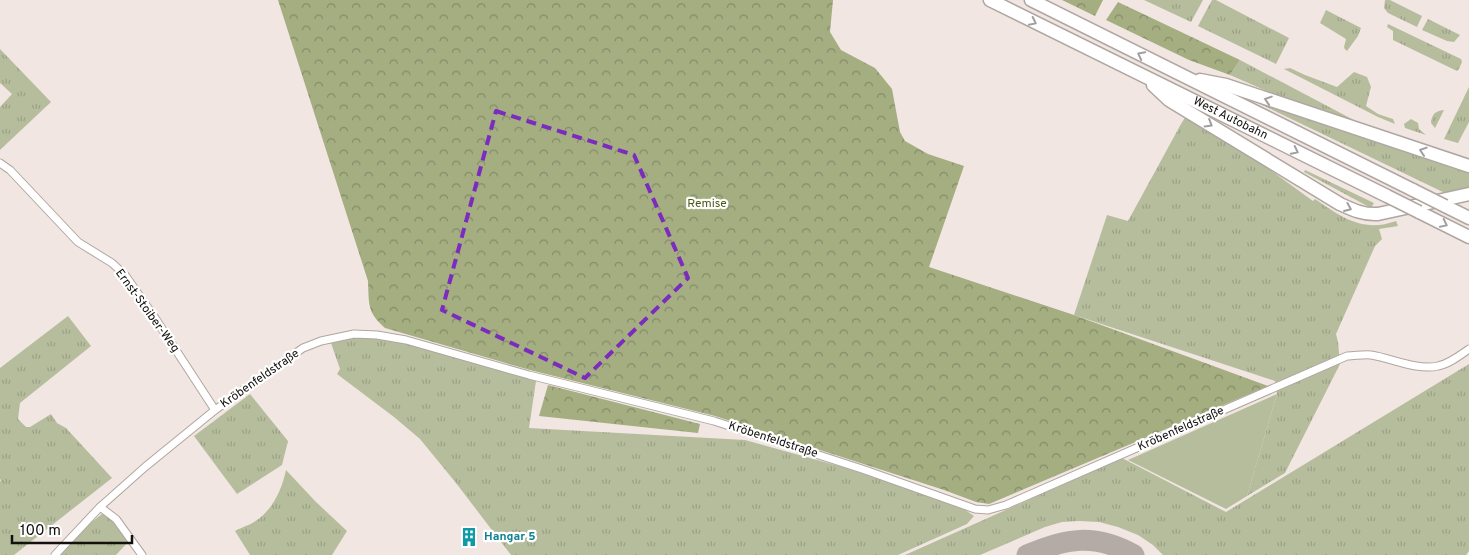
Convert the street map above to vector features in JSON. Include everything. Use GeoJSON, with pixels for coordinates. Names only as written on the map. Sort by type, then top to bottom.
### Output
{"type":"FeatureCollection","features":[{"type":"Feature","properties":{"kind":"highway","name":"West Autobahn"},"geometry":{"type":"LineString","coordinates":[[990,0],[1469,237]]}},
{"type":"Feature","properties":{"kind":"highway","name":"West Autobahn"},"geometry":{"type":"LineString","coordinates":[[1032,0],[1469,218]]}},
{"type":"Feature","properties":{"kind":"highway"},"geometry":{"type":"LineString","coordinates":[[1142,75],[1169,100],[1352,210],[1378,214],[1469,194]]}},
{"type":"Feature","properties":{"kind":"highway"},"geometry":{"type":"LineString","coordinates":[[1185,77],[1226,85],[1469,166]]}},
{"type":"Feature","properties":{"kind":"street","name":"Ernst-Stoiber-Weg"},"geometry":{"type":"LineString","coordinates":[[0,163],[10,170],[78,242],[112,263],[125,276],[215,410]]}},
{"type":"Feature","properties":{"kind":"street","name":"Kröbenfeldstraße"},"geometry":{"type":"LineString","coordinates":[[55,555],[100,507],[145,467],[215,410],[303,348],[321,341],[354,334],[391,336],[529,375],[714,421],[865,470],[975,509],[988,510],[1006,505],[1347,356],[1369,355],[1414,365],[1437,367],[1455,359],[1469,349]]}},
{"type":"Feature","properties":{"kind":"street"},"geometry":{"type":"LineString","coordinates":[[100,507],[116,519],[142,555]]}},
{"type":"Feature","properties":{"kind":"highlighted area"},"geometry":{"type":"Polygon","coordinates":[[[496,111],[634,155],[688,278],[585,378],[442,310],[496,111]]]}},
{"type":"Feature","properties":{"kind":"green space","name":"Remise"},"geometry":{"type":"Polygon","coordinates":[[[278,0],[833,0],[830,32],[841,50],[875,68],[892,89],[900,132],[905,141],[928,154],[964,166],[929,267],[1074,315],[1268,386],[989,504],[976,502],[715,416],[530,370],[385,328],[375,317],[370,307],[368,281],[278,0]]]}},
{"type":"Feature","properties":{"kind":"green space"},"geometry":{"type":"Polygon","coordinates":[[[1062,0],[1103,0],[1095,16],[1062,0]]]}},
{"type":"Feature","properties":{"kind":"green space"},"geometry":{"type":"Polygon","coordinates":[[[1144,0],[1203,0],[1191,22],[1144,0]]]}},
{"type":"Feature","properties":{"kind":"green space"},"geometry":{"type":"Polygon","coordinates":[[[1212,0],[1216,0],[1289,38],[1276,64],[1198,26],[1212,0]]]}},
{"type":"Feature","properties":{"kind":"green space"},"geometry":{"type":"Polygon","coordinates":[[[1385,0],[1390,0],[1422,16],[1417,27],[1388,13],[1384,8],[1385,0]]]}},
{"type":"Feature","properties":{"kind":"green space"},"geometry":{"type":"Polygon","coordinates":[[[1118,2],[1240,60],[1230,75],[1189,60],[1106,20],[1118,2]]]}},
{"type":"Feature","properties":{"kind":"green space"},"geometry":{"type":"Polygon","coordinates":[[[1326,10],[1361,28],[1358,36],[1347,51],[1344,48],[1346,39],[1320,23],[1326,10]]]}},
{"type":"Feature","properties":{"kind":"green space"},"geometry":{"type":"Polygon","coordinates":[[[1428,19],[1460,35],[1454,42],[1447,41],[1422,30],[1428,19]]]}},
{"type":"Feature","properties":{"kind":"green space"},"geometry":{"type":"Polygon","coordinates":[[[1388,24],[1461,59],[1462,62],[1459,69],[1457,71],[1393,40],[1393,31],[1387,27],[1388,24]]]}},
{"type":"Feature","properties":{"kind":"green space"},"geometry":{"type":"Polygon","coordinates":[[[0,49],[51,102],[0,150],[0,107],[12,94],[0,83],[0,49]]]}},
{"type":"Feature","properties":{"kind":"green space"},"geometry":{"type":"Polygon","coordinates":[[[1240,60],[1367,127],[1269,92],[1230,75],[1240,60]]]}},
{"type":"Feature","properties":{"kind":"green space"},"geometry":{"type":"Polygon","coordinates":[[[1290,68],[1337,87],[1354,72],[1367,77],[1371,87],[1366,106],[1378,114],[1393,119],[1395,124],[1284,69],[1290,68]]]}},
{"type":"Feature","properties":{"kind":"green space"},"geometry":{"type":"Polygon","coordinates":[[[1469,87],[1469,122],[1458,143],[1444,139],[1469,87]]]}},
{"type":"Feature","properties":{"kind":"green space"},"geometry":{"type":"Polygon","coordinates":[[[1252,100],[1469,171],[1469,190],[1447,194],[1252,100]]]}},
{"type":"Feature","properties":{"kind":"green space"},"geometry":{"type":"Polygon","coordinates":[[[1444,110],[1435,128],[1431,123],[1433,115],[1438,111],[1444,110]]]}},
{"type":"Feature","properties":{"kind":"green space"},"geometry":{"type":"Polygon","coordinates":[[[1186,116],[1258,161],[1313,201],[1315,199],[1343,217],[1363,224],[1373,225],[1396,221],[1398,226],[1379,229],[1382,239],[1375,246],[1336,334],[1340,364],[1285,473],[1247,496],[1277,394],[1275,381],[1074,315],[1107,215],[1128,221],[1186,116]]]}},
{"type":"Feature","properties":{"kind":"green space"},"geometry":{"type":"Polygon","coordinates":[[[1411,119],[1418,123],[1419,129],[1426,135],[1405,128],[1404,124],[1411,119]]]}},
{"type":"Feature","properties":{"kind":"green space"},"geometry":{"type":"Polygon","coordinates":[[[1305,170],[1374,203],[1371,208],[1304,172],[1305,170]]]}},
{"type":"Feature","properties":{"kind":"green space"},"geometry":{"type":"Polygon","coordinates":[[[68,316],[91,346],[20,403],[18,419],[26,427],[30,427],[51,414],[57,423],[66,428],[112,478],[14,555],[0,555],[0,368],[68,316]]]}},
{"type":"Feature","properties":{"kind":"green space"},"geometry":{"type":"Polygon","coordinates":[[[362,337],[413,344],[536,381],[529,428],[745,440],[846,468],[961,507],[974,516],[967,524],[898,555],[511,555],[420,439],[337,374],[340,369],[331,343],[362,337]]]}},
{"type":"Feature","properties":{"kind":"green space"},"geometry":{"type":"Polygon","coordinates":[[[1469,364],[1469,551],[1466,555],[1163,555],[1153,545],[1138,535],[1099,522],[1079,521],[1062,522],[1045,527],[980,555],[905,555],[1122,458],[1226,512],[1469,364]]]}},
{"type":"Feature","properties":{"kind":"green space"},"geometry":{"type":"Polygon","coordinates":[[[548,385],[700,424],[698,433],[539,416],[548,385]]]}},
{"type":"Feature","properties":{"kind":"green space"},"geometry":{"type":"Polygon","coordinates":[[[250,394],[288,441],[282,465],[237,494],[194,436],[250,394]]]}},
{"type":"Feature","properties":{"kind":"green space"},"geometry":{"type":"Polygon","coordinates":[[[1277,394],[1247,496],[1226,509],[1128,460],[1277,394]]]}},
{"type":"Feature","properties":{"kind":"green space"},"geometry":{"type":"Polygon","coordinates":[[[286,470],[347,531],[332,555],[250,555],[235,531],[255,522],[268,510],[279,491],[286,470]]]}},
{"type":"Feature","properties":{"kind":"green space"},"geometry":{"type":"Polygon","coordinates":[[[102,514],[108,516],[129,541],[116,555],[60,555],[89,524],[102,514]]]}},
{"type":"Feature","properties":{"kind":"taxiway"},"geometry":{"type":"LineString","coordinates":[[1027,555],[1055,545],[1080,540],[1106,543],[1134,555]]}},
{"type":"Feature","properties":{"kind":"place","name":"Hangar 5"},"geometry":{"type":"Point","coordinates":[469,537]}}]}
